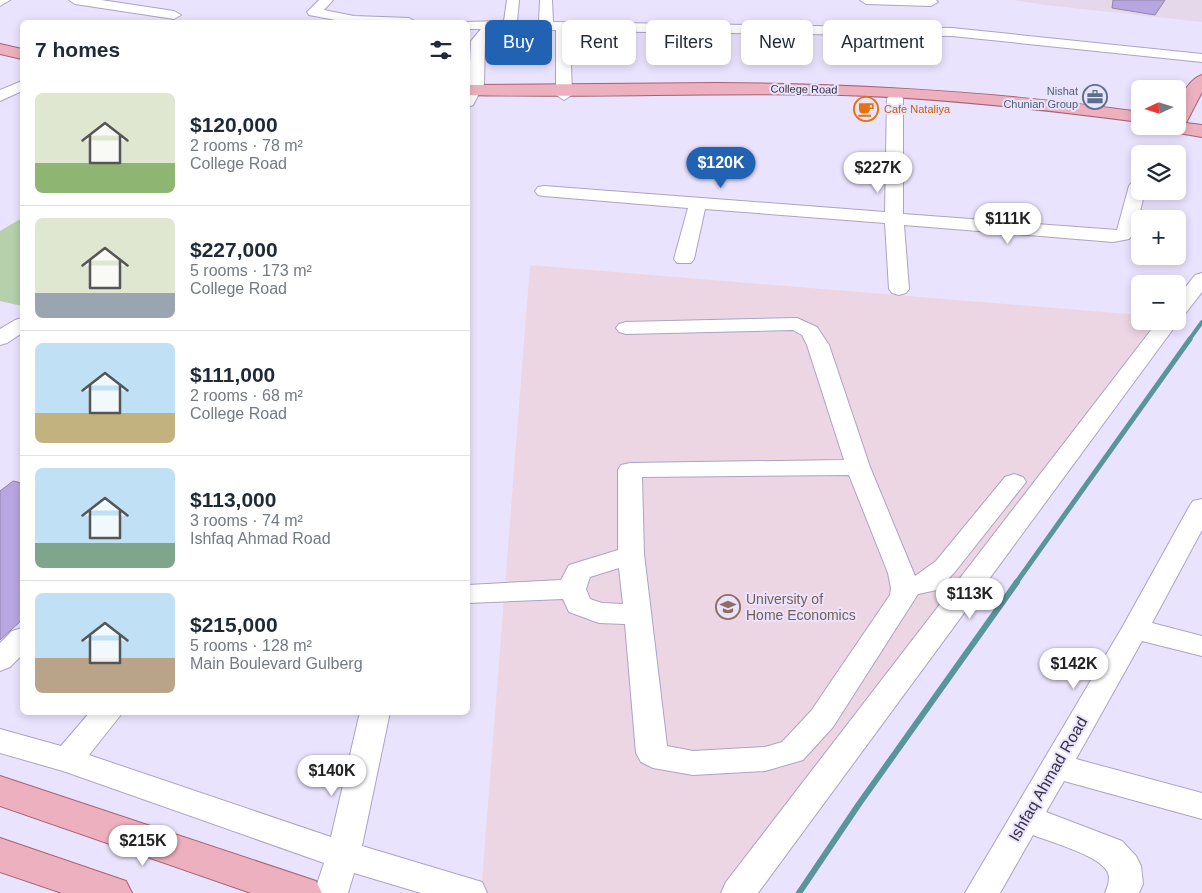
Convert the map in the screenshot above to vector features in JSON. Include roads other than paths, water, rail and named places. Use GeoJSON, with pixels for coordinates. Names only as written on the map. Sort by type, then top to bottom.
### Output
{"type":"FeatureCollection","features":[{"type":"Feature","properties":{"kind":"main road"},"geometry":{"type":"LineString","coordinates":[[0,42],[20,46]]}},
{"type":"Feature","properties":{"kind":"main road"},"geometry":{"type":"LineString","coordinates":[[0,49],[20,54]]}},
{"type":"Feature","properties":{"kind":"main road"},"geometry":{"type":"LineString","coordinates":[[1186,120],[1196,87],[1202,80]]}},
{"type":"Feature","properties":{"kind":"main road","name":"College Road"},"geometry":{"type":"LineString","coordinates":[[470,94],[802,89],[896,92],[1048,105],[1131,116]]}},
{"type":"Feature","properties":{"kind":"main road","name":"College Road"},"geometry":{"type":"LineString","coordinates":[[564,92],[895,98],[1074,114],[1131,122]]}},
{"type":"Feature","properties":{"kind":"main road"},"geometry":{"type":"LineString","coordinates":[[1186,124],[1202,104]]}},
{"type":"Feature","properties":{"kind":"main road"},"geometry":{"type":"LineString","coordinates":[[0,791],[302,893]]}},
{"type":"Feature","properties":{"kind":"main road"},"geometry":{"type":"LineString","coordinates":[[0,855],[112,893]]}},
{"type":"Feature","properties":{"kind":"street"},"geometry":{"type":"LineString","coordinates":[[0,2],[4,0]]}},
{"type":"Feature","properties":{"kind":"street"},"geometry":{"type":"LineString","coordinates":[[74,0],[174,15]]}},
{"type":"Feature","properties":{"kind":"street"},"geometry":{"type":"LineString","coordinates":[[327,0],[314,12],[354,20]]}},
{"type":"Feature","properties":{"kind":"street"},"geometry":{"type":"LineString","coordinates":[[509,20],[513,0]]}},
{"type":"Feature","properties":{"kind":"street"},"geometry":{"type":"LineString","coordinates":[[542,20],[546,0]]}},
{"type":"Feature","properties":{"kind":"street"},"geometry":{"type":"LineString","coordinates":[[866,0],[930,1],[952,32]]}},
{"type":"Feature","properties":{"kind":"street"},"geometry":{"type":"LineString","coordinates":[[470,25],[485,26]]}},
{"type":"Feature","properties":{"kind":"street"},"geometry":{"type":"LineString","coordinates":[[636,28],[734,27],[952,32],[1202,58]]}},
{"type":"Feature","properties":{"kind":"street"},"geometry":{"type":"LineString","coordinates":[[552,28],[562,28]]}},
{"type":"Feature","properties":{"kind":"street"},"geometry":{"type":"LineString","coordinates":[[470,92],[476,84],[478,41],[485,33]]}},
{"type":"Feature","properties":{"kind":"street"},"geometry":{"type":"LineString","coordinates":[[563,65],[564,92]]}},
{"type":"Feature","properties":{"kind":"street"},"geometry":{"type":"LineString","coordinates":[[0,96],[20,87]]}},
{"type":"Feature","properties":{"kind":"street"},"geometry":{"type":"LineString","coordinates":[[0,96],[20,100]]}},
{"type":"Feature","properties":{"kind":"street"},"geometry":{"type":"LineString","coordinates":[[895,98],[894,220],[899,289]]}},
{"type":"Feature","properties":{"kind":"street"},"geometry":{"type":"LineString","coordinates":[[544,191],[894,220],[1122,235],[1126,232],[1134,200]]}},
{"type":"Feature","properties":{"kind":"street"},"geometry":{"type":"LineString","coordinates":[[684,259],[698,203]]}},
{"type":"Feature","properties":{"kind":"street"},"geometry":{"type":"LineString","coordinates":[[1186,300],[1202,279]]}},
{"type":"Feature","properties":{"kind":"street"},"geometry":{"type":"LineString","coordinates":[[626,328],[797,324],[810,331],[818,346],[858,467],[905,588],[904,596],[822,719],[792,751],[765,759],[693,763],[664,759],[652,753],[631,554],[630,470],[858,467]]}},
{"type":"Feature","properties":{"kind":"street"},"geometry":{"type":"LineString","coordinates":[[0,340],[20,325]]}},
{"type":"Feature","properties":{"kind":"street"},"geometry":{"type":"LineString","coordinates":[[738,893],[1161,330]]}},
{"type":"Feature","properties":{"kind":"street"},"geometry":{"type":"LineString","coordinates":[[905,588],[927,583],[945,567],[1014,482]]}},
{"type":"Feature","properties":{"kind":"street","name":"Ishfaq Ahmad Road"},"geometry":{"type":"LineString","coordinates":[[982,893],[1135,629],[1202,507]]}},
{"type":"Feature","properties":{"kind":"street"},"geometry":{"type":"LineString","coordinates":[[631,554],[619,560],[602,563],[578,572],[572,589],[579,606],[599,613],[630,614],[639,620]]}},
{"type":"Feature","properties":{"kind":"street"},"geometry":{"type":"LineString","coordinates":[[470,594],[572,589]]}},
{"type":"Feature","properties":{"kind":"street"},"geometry":{"type":"LineString","coordinates":[[1135,629],[1202,646]]}},
{"type":"Feature","properties":{"kind":"street"},"geometry":{"type":"LineString","coordinates":[[0,660],[20,640]]}},
{"type":"Feature","properties":{"kind":"street"},"geometry":{"type":"LineString","coordinates":[[67,760],[105,715]]}},
{"type":"Feature","properties":{"kind":"street"},"geometry":{"type":"LineString","coordinates":[[331,893],[343,855],[374,715]]}},
{"type":"Feature","properties":{"kind":"street"},"geometry":{"type":"LineString","coordinates":[[0,741],[67,760],[343,855],[470,893]]}},
{"type":"Feature","properties":{"kind":"street"},"geometry":{"type":"LineString","coordinates":[[1056,766],[1202,806]]}},
{"type":"Feature","properties":{"kind":"street"},"geometry":{"type":"LineString","coordinates":[[1026,818],[1110,851],[1124,866],[1126,884],[1122,893]]}},
{"type":"Feature","properties":{"kind":"waterway"},"geometry":{"type":"LineString","coordinates":[[1189,340],[1202,322]]}},
{"type":"Feature","properties":{"kind":"waterway"},"geometry":{"type":"LineString","coordinates":[[1016,583],[1190,339]]}},
{"type":"Feature","properties":{"kind":"waterway"},"geometry":{"type":"LineString","coordinates":[[799,893],[859,804],[1017,582]]}},
{"type":"Feature","properties":{"kind":"place","name":"Nishat Chunian Group"},"geometry":{"type":"Point","coordinates":[1095,97]}},
{"type":"Feature","properties":{"kind":"place","name":"Cafe Nataliya"},"geometry":{"type":"Point","coordinates":[866,109]}},
{"type":"Feature","properties":{"kind":"place","name":"University of Home Economics"},"geometry":{"type":"Point","coordinates":[728,607]}}]}
